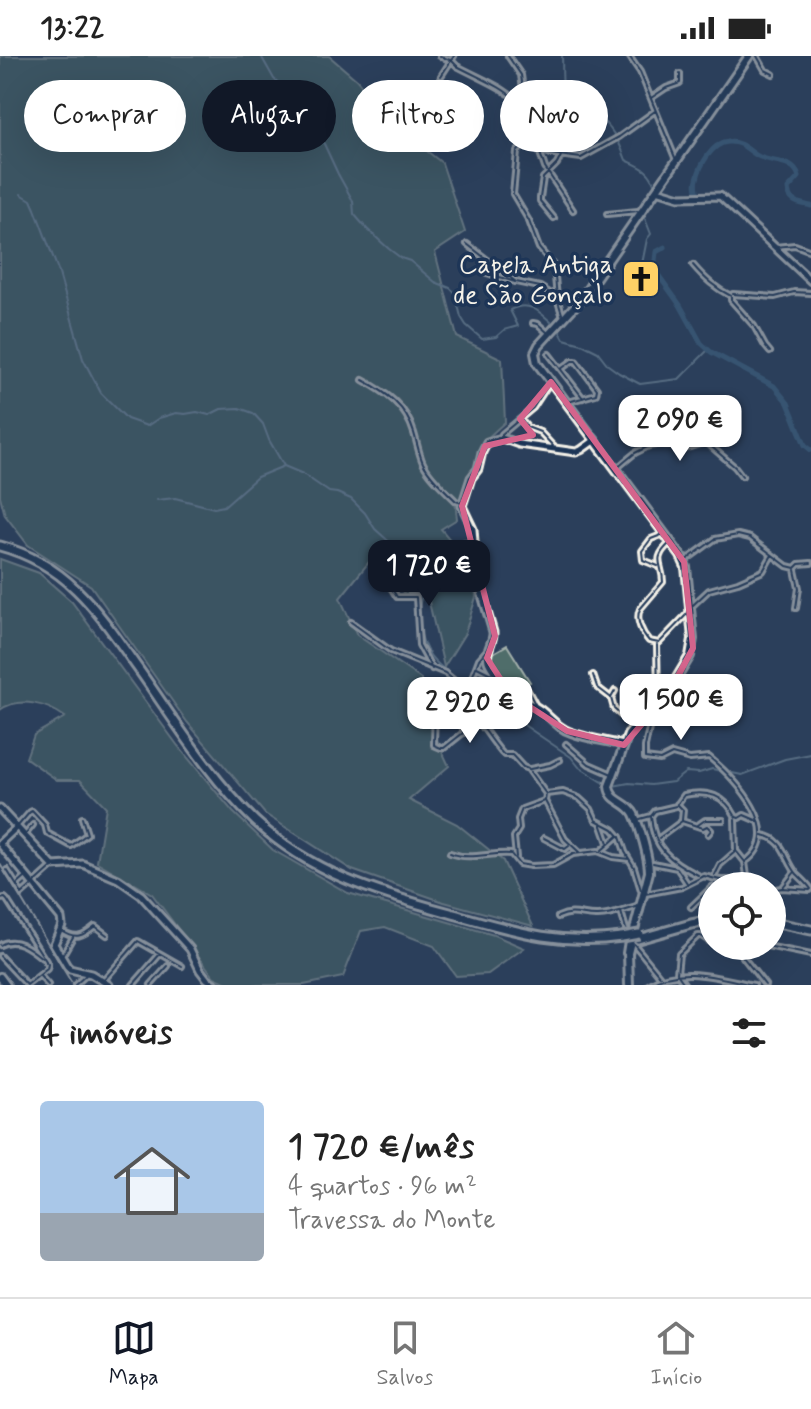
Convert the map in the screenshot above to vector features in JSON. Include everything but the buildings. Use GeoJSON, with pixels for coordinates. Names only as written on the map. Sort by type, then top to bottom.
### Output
{"type":"FeatureCollection","features":[{"type":"Feature","properties":{"kind":"highway"},"geometry":{"type":"LineString","coordinates":[[0,548],[46,571],[77,596],[228,798],[278,847],[335,881],[378,898],[531,939],[572,945],[629,941],[698,922]]}},
{"type":"Feature","properties":{"kind":"highway"},"geometry":{"type":"LineString","coordinates":[[786,923],[811,928]]}},
{"type":"Feature","properties":{"kind":"main road"},"geometry":{"type":"LineString","coordinates":[[629,985],[629,941],[649,863],[629,808],[613,797],[609,790],[624,745],[634,727],[663,701],[693,648],[684,562],[535,357],[539,345],[581,299],[749,56]]}},
{"type":"Feature","properties":{"kind":"main road"},"geometry":{"type":"LineString","coordinates":[[0,977],[6,985]]}},
{"type":"Feature","properties":{"kind":"street"},"geometry":{"type":"LineString","coordinates":[[440,56],[500,89]]}},
{"type":"Feature","properties":{"kind":"street"},"geometry":{"type":"LineString","coordinates":[[441,76],[454,56]]}},
{"type":"Feature","properties":{"kind":"street"},"geometry":{"type":"LineString","coordinates":[[508,56],[522,80]]}},
{"type":"Feature","properties":{"kind":"street"},"geometry":{"type":"LineString","coordinates":[[629,56],[640,72],[676,161]]}},
{"type":"Feature","properties":{"kind":"street"},"geometry":{"type":"LineString","coordinates":[[757,56],[765,70],[773,74]]}},
{"type":"Feature","properties":{"kind":"street"},"geometry":{"type":"LineString","coordinates":[[650,98],[680,83],[680,74]]}},
{"type":"Feature","properties":{"kind":"street"},"geometry":{"type":"LineString","coordinates":[[546,152],[581,158],[618,138],[655,111]]}},
{"type":"Feature","properties":{"kind":"street"},"geometry":{"type":"LineString","coordinates":[[517,152],[513,194],[529,221],[539,248],[554,266],[557,298],[564,318]]}},
{"type":"Feature","properties":{"kind":"street"},"geometry":{"type":"LineString","coordinates":[[540,152],[548,172],[573,210]]}},
{"type":"Feature","properties":{"kind":"street"},"geometry":{"type":"LineString","coordinates":[[554,218],[540,201],[543,178],[561,156]]}},
{"type":"Feature","properties":{"kind":"street"},"geometry":{"type":"LineString","coordinates":[[657,190],[680,197],[713,195],[724,199],[811,281]]}},
{"type":"Feature","properties":{"kind":"street"},"geometry":{"type":"LineString","coordinates":[[607,214],[634,210],[641,213]]}},
{"type":"Feature","properties":{"kind":"street"},"geometry":{"type":"LineString","coordinates":[[467,244],[516,282]]}},
{"type":"Feature","properties":{"kind":"street"},"geometry":{"type":"LineString","coordinates":[[774,247],[795,245],[811,251]]}},
{"type":"Feature","properties":{"kind":"street"},"geometry":{"type":"LineString","coordinates":[[693,265],[709,283],[731,296],[770,352]]}},
{"type":"Feature","properties":{"kind":"street"},"geometry":{"type":"LineString","coordinates":[[487,273],[540,287],[557,298]]}},
{"type":"Feature","properties":{"kind":"street"},"geometry":{"type":"LineString","coordinates":[[731,296],[775,297],[794,292],[811,293]]}},
{"type":"Feature","properties":{"kind":"street"},"geometry":{"type":"LineString","coordinates":[[533,323],[554,328]]}},
{"type":"Feature","properties":{"kind":"street"},"geometry":{"type":"LineString","coordinates":[[549,354],[583,398]]}},
{"type":"Feature","properties":{"kind":"street"},"geometry":{"type":"LineString","coordinates":[[561,369],[576,361],[597,389],[596,394],[569,403]]}},
{"type":"Feature","properties":{"kind":"street"},"geometry":{"type":"LineString","coordinates":[[363,380],[394,399],[402,408],[427,469],[456,501],[463,503]]}},
{"type":"Feature","properties":{"kind":"street"},"geometry":{"type":"LineString","coordinates":[[502,438],[502,434],[533,408],[551,382]]}},
{"type":"Feature","properties":{"kind":"street"},"geometry":{"type":"LineString","coordinates":[[520,419],[527,427],[540,432],[554,449]]}},
{"type":"Feature","properties":{"kind":"street"},"geometry":{"type":"LineString","coordinates":[[538,708],[510,694],[487,658],[494,637],[479,585],[481,575],[475,555],[474,534],[463,511],[463,503],[487,442],[502,438],[519,444],[576,452],[595,440]]}},
{"type":"Feature","properties":{"kind":"street"},"geometry":{"type":"LineString","coordinates":[[616,469],[649,446],[663,444],[684,449],[706,442],[742,476]]}},
{"type":"Feature","properties":{"kind":"street"},"geometry":{"type":"LineString","coordinates":[[659,566],[643,560],[642,551],[651,539],[664,533]]}},
{"type":"Feature","properties":{"kind":"street"},"geometry":{"type":"LineString","coordinates":[[684,562],[715,539],[732,535],[750,538],[787,566],[795,568]]}},
{"type":"Feature","properties":{"kind":"street"},"geometry":{"type":"LineString","coordinates":[[657,644],[645,637],[638,614],[662,586],[664,577],[659,566],[662,552],[671,543]]}},
{"type":"Feature","properties":{"kind":"street"},"geometry":{"type":"LineString","coordinates":[[657,644],[709,590],[763,571],[772,554]]}},
{"type":"Feature","properties":{"kind":"street"},"geometry":{"type":"LineString","coordinates":[[795,568],[799,564],[811,563]]}},
{"type":"Feature","properties":{"kind":"street"},"geometry":{"type":"LineString","coordinates":[[795,568],[799,588],[796,608]]}},
{"type":"Feature","properties":{"kind":"street"},"geometry":{"type":"LineString","coordinates":[[383,575],[397,597],[416,597],[419,645],[432,670]]}},
{"type":"Feature","properties":{"kind":"street"},"geometry":{"type":"LineString","coordinates":[[351,622],[391,651],[445,673],[461,686]]}},
{"type":"Feature","properties":{"kind":"street"},"geometry":{"type":"LineString","coordinates":[[657,644],[658,699],[652,708],[645,758],[660,760],[672,754],[690,759],[709,757],[728,774],[752,803],[759,821],[761,835],[755,853],[745,862]]}},
{"type":"Feature","properties":{"kind":"street"},"geometry":{"type":"LineString","coordinates":[[469,684],[484,651],[488,649]]}},
{"type":"Feature","properties":{"kind":"street"},"geometry":{"type":"LineString","coordinates":[[476,666],[489,673],[495,672]]}},
{"type":"Feature","properties":{"kind":"street"},"geometry":{"type":"LineString","coordinates":[[593,675],[597,687],[611,698],[614,709],[634,727]]}},
{"type":"Feature","properties":{"kind":"street"},"geometry":{"type":"LineString","coordinates":[[461,686],[466,683],[503,697],[510,694]]}},
{"type":"Feature","properties":{"kind":"street"},"geometry":{"type":"LineString","coordinates":[[461,686],[464,705],[502,753],[512,755],[528,769],[546,794],[545,801],[565,839],[580,853]]}},
{"type":"Feature","properties":{"kind":"street"},"geometry":{"type":"LineString","coordinates":[[646,686],[658,687]]}},
{"type":"Feature","properties":{"kind":"street"},"geometry":{"type":"LineString","coordinates":[[524,689],[551,721],[567,731],[624,745]]}},
{"type":"Feature","properties":{"kind":"street"},"geometry":{"type":"LineString","coordinates":[[611,698],[615,691]]}},
{"type":"Feature","properties":{"kind":"street"},"geometry":{"type":"LineString","coordinates":[[456,709],[463,733],[444,748],[436,747],[435,708],[456,709],[464,705]]}},
{"type":"Feature","properties":{"kind":"street"},"geometry":{"type":"LineString","coordinates":[[566,744],[589,764],[613,775]]}},
{"type":"Feature","properties":{"kind":"street"},"geometry":{"type":"LineString","coordinates":[[528,769],[560,760]]}},
{"type":"Feature","properties":{"kind":"street"},"geometry":{"type":"LineString","coordinates":[[546,794],[563,792],[579,798],[591,809],[596,820],[613,829],[634,867],[643,894],[682,887],[698,877]]}},
{"type":"Feature","properties":{"kind":"street"},"geometry":{"type":"LineString","coordinates":[[635,820],[668,809],[688,794],[712,794],[730,806],[736,817],[736,851],[745,862],[746,872]]}},
{"type":"Feature","properties":{"kind":"street"},"geometry":{"type":"LineString","coordinates":[[545,801],[522,809],[518,819],[519,829],[514,837],[519,864],[553,865],[566,856],[601,851],[613,857],[629,859]]}},
{"type":"Feature","properties":{"kind":"street"},"geometry":{"type":"LineString","coordinates":[[658,839],[682,821],[683,810],[677,804]]}},
{"type":"Feature","properties":{"kind":"street"},"geometry":{"type":"LineString","coordinates":[[0,809],[53,866]]}},
{"type":"Feature","properties":{"kind":"street"},"geometry":{"type":"LineString","coordinates":[[82,818],[87,834],[71,846],[47,833],[45,825],[32,811],[0,844],[63,921],[54,944],[61,957],[70,969],[89,973],[107,984],[136,941],[182,966]]}},
{"type":"Feature","properties":{"kind":"street"},"geometry":{"type":"LineString","coordinates":[[736,817],[744,815],[759,821]]}},
{"type":"Feature","properties":{"kind":"street"},"geometry":{"type":"LineString","coordinates":[[651,816],[652,832],[688,884]]}},
{"type":"Feature","properties":{"kind":"street"},"geometry":{"type":"LineString","coordinates":[[698,826],[705,820],[723,820]]}},
{"type":"Feature","properties":{"kind":"street"},"geometry":{"type":"LineString","coordinates":[[682,821],[703,828],[707,826],[711,830],[708,834]]}},
{"type":"Feature","properties":{"kind":"street"},"geometry":{"type":"LineString","coordinates":[[600,822],[608,844]]}},
{"type":"Feature","properties":{"kind":"street"},"geometry":{"type":"LineString","coordinates":[[24,836],[33,825]]}},
{"type":"Feature","properties":{"kind":"street"},"geometry":{"type":"LineString","coordinates":[[761,835],[771,836],[777,841],[795,873],[811,889]]}},
{"type":"Feature","properties":{"kind":"street"},"geometry":{"type":"LineString","coordinates":[[601,851],[619,836]]}},
{"type":"Feature","properties":{"kind":"street"},"geometry":{"type":"LineString","coordinates":[[544,838],[565,849],[570,845]]}},
{"type":"Feature","properties":{"kind":"street"},"geometry":{"type":"LineString","coordinates":[[716,872],[736,851]]}},
{"type":"Feature","properties":{"kind":"street"},"geometry":{"type":"LineString","coordinates":[[450,853],[466,857],[499,853],[511,854],[516,858]]}},
{"type":"Feature","properties":{"kind":"street"},"geometry":{"type":"LineString","coordinates":[[653,863],[678,866],[698,875]]}},
{"type":"Feature","properties":{"kind":"street"},"geometry":{"type":"LineString","coordinates":[[7,870],[22,894],[53,866],[83,864],[118,879],[141,895],[190,949],[207,979],[216,985]]}},
{"type":"Feature","properties":{"kind":"street"},"geometry":{"type":"LineString","coordinates":[[786,883],[795,873]]}},
{"type":"Feature","properties":{"kind":"street"},"geometry":{"type":"LineString","coordinates":[[17,885],[27,876]]}},
{"type":"Feature","properties":{"kind":"street"},"geometry":{"type":"LineString","coordinates":[[786,888],[811,889]]}},
{"type":"Feature","properties":{"kind":"street"},"geometry":{"type":"LineString","coordinates":[[0,956],[25,984],[30,984],[48,967],[2,898]]}},
{"type":"Feature","properties":{"kind":"street"},"geometry":{"type":"LineString","coordinates":[[691,907],[698,901]]}},
{"type":"Feature","properties":{"kind":"street"},"geometry":{"type":"LineString","coordinates":[[558,917],[571,912],[596,917],[640,905]]}},
{"type":"Feature","properties":{"kind":"street"},"geometry":{"type":"LineString","coordinates":[[621,911],[629,941],[639,949]]}},
{"type":"Feature","properties":{"kind":"street"},"geometry":{"type":"LineString","coordinates":[[60,929],[74,936],[85,935],[95,926],[107,935]]}},
{"type":"Feature","properties":{"kind":"street"},"geometry":{"type":"LineString","coordinates":[[61,957],[74,936]]}},
{"type":"Feature","properties":{"kind":"street"},"geometry":{"type":"LineString","coordinates":[[685,985],[677,975],[679,954],[698,938]]}},
{"type":"Feature","properties":{"kind":"street"},"geometry":{"type":"LineString","coordinates":[[629,941],[660,977]]}},
{"type":"Feature","properties":{"kind":"street"},"geometry":{"type":"LineString","coordinates":[[1,942],[18,943],[46,961]]}},
{"type":"Feature","properties":{"kind":"street"},"geometry":{"type":"LineString","coordinates":[[31,949],[34,943]]}},
{"type":"Feature","properties":{"kind":"street"},"geometry":{"type":"LineString","coordinates":[[786,950],[811,955]]}},
{"type":"Feature","properties":{"kind":"street"},"geometry":{"type":"LineString","coordinates":[[134,984],[161,953]]}},
{"type":"Feature","properties":{"kind":"street"},"geometry":{"type":"LineString","coordinates":[[745,960],[765,985]]}},
{"type":"Feature","properties":{"kind":"street"},"geometry":{"type":"LineString","coordinates":[[151,985],[168,966]]}},
{"type":"Feature","properties":{"kind":"street"},"geometry":{"type":"LineString","coordinates":[[75,985],[89,973]]}},
{"type":"Feature","properties":{"kind":"street"},"geometry":{"type":"LineString","coordinates":[[648,985],[660,977],[700,973],[754,985]]}},
{"type":"Feature","properties":{"kind":"street"},"geometry":{"type":"LineString","coordinates":[[40,975],[48,985]]}},
{"type":"Feature","properties":{"kind":"highlighted area"},"geometry":{"type":"Polygon","coordinates":[[[551,382],[684,562],[693,648],[670,691],[624,745],[567,731],[510,694],[487,658],[495,636],[462,506],[485,446],[533,435],[520,419],[551,382]]]}},
{"type":"Feature","properties":{"kind":"green space"},"geometry":{"type":"Polygon","coordinates":[[[0,56],[329,56],[357,80],[352,80],[352,152],[428,152],[442,163],[465,232],[435,252],[457,337],[502,359],[505,422],[484,441],[463,499],[455,501],[457,519],[441,529],[451,541],[469,539],[476,597],[465,633],[444,667],[426,589],[405,594],[369,562],[340,598],[357,635],[421,679],[422,708],[449,766],[409,800],[457,824],[503,861],[533,926],[444,902],[352,870],[265,814],[187,722],[91,586],[28,545],[5,515],[0,496],[0,56]]]}},
{"type":"Feature","properties":{"kind":"green space"},"geometry":{"type":"Polygon","coordinates":[[[0,559],[39,573],[72,602],[178,746],[233,812],[273,850],[348,893],[494,935],[524,948],[488,974],[456,976],[434,946],[385,927],[361,931],[343,977],[304,985],[231,985],[214,977],[152,894],[97,862],[106,807],[80,780],[57,780],[26,758],[34,735],[65,717],[33,703],[16,703],[0,710],[0,559]]]}},
{"type":"Feature","properties":{"kind":"green space"},"geometry":{"type":"Polygon","coordinates":[[[507,645],[530,682],[513,693],[489,658],[507,645]]]}},
{"type":"Feature","properties":{"kind":"waterway"},"geometry":{"type":"LineString","coordinates":[[261,56],[290,101],[318,131],[353,201],[354,214],[389,249],[410,261],[435,282],[450,288],[455,293],[466,325],[482,339],[496,337],[504,330],[518,326],[510,310],[523,306],[538,311],[553,324]]}},
{"type":"Feature","properties":{"kind":"waterway"},"geometry":{"type":"LineString","coordinates":[[562,56],[563,84],[571,103],[591,112],[606,124],[618,140],[626,160],[647,172],[655,186]]}},
{"type":"Feature","properties":{"kind":"waterway"},"geometry":{"type":"LineString","coordinates":[[699,198],[696,181],[704,161],[717,146],[732,142],[762,158],[792,167],[799,177],[788,189],[790,197],[795,202],[811,206]]}},
{"type":"Feature","properties":{"kind":"waterway"},"geometry":{"type":"LineString","coordinates":[[21,194],[31,200],[35,209],[58,270],[83,359],[101,393],[127,419],[147,426],[176,413],[209,415],[221,409],[239,408],[253,413],[263,424],[284,466],[303,474],[329,492],[351,499],[375,529],[394,546],[403,547],[428,561],[431,567],[428,592],[421,599],[418,610]]}},
{"type":"Feature","properties":{"kind":"waterway"},"geometry":{"type":"LineString","coordinates":[[644,216],[651,234],[642,264],[653,265]]}},
{"type":"Feature","properties":{"kind":"waterway"},"geometry":{"type":"LineString","coordinates":[[665,247],[656,252],[654,269],[680,305],[701,343],[711,352],[774,386],[788,403],[805,445],[811,450]]}},
{"type":"Feature","properties":{"kind":"waterway"},"geometry":{"type":"LineString","coordinates":[[558,328],[564,339],[598,352],[608,365],[640,384],[679,379],[708,350]]}},
{"type":"Feature","properties":{"kind":"waterway"},"geometry":{"type":"LineString","coordinates":[[157,500],[175,498],[214,508],[224,506],[257,477],[284,466]]}},
{"type":"Feature","properties":{"kind":"waterway"},"geometry":{"type":"LineString","coordinates":[[419,624],[428,652],[460,682]]}},
{"type":"Feature","properties":{"kind":"waterway"},"geometry":{"type":"LineString","coordinates":[[464,685],[505,722],[516,726],[521,723],[571,757],[579,767],[613,786],[673,782],[686,772],[699,773],[712,769],[742,775],[785,759],[811,754]]}},
{"type":"Feature","properties":{"kind":"railway"},"geometry":{"type":"LineString","coordinates":[[0,864],[73,985]]}},
{"type":"Feature","properties":{"kind":"place","name":"Capela Antiga de São Gonçalo"},"geometry":{"type":"Point","coordinates":[641,279]}}]}
